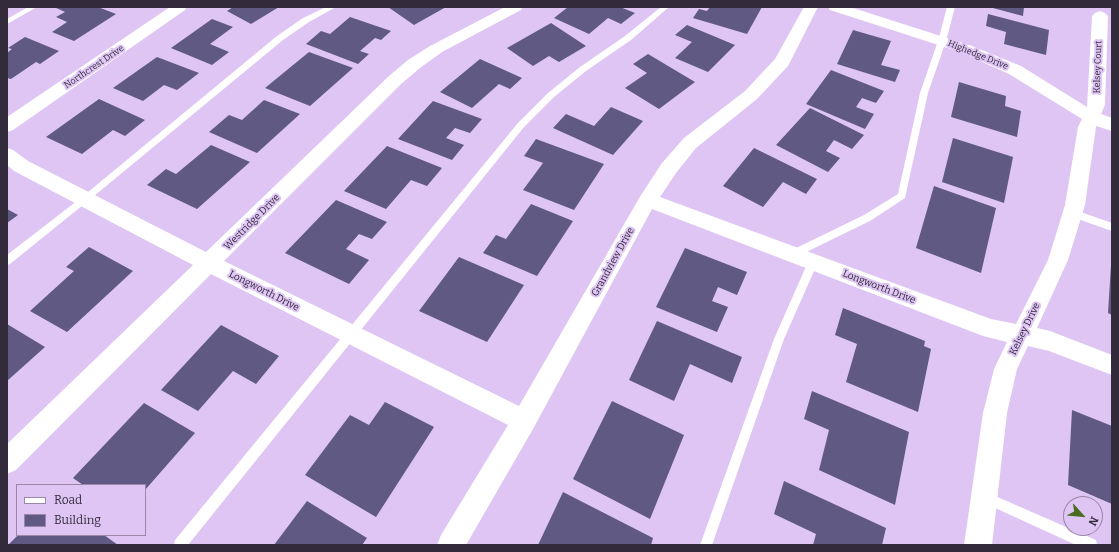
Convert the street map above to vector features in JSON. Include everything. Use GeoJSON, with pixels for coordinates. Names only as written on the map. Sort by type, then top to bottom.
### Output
{"type":"FeatureCollection","features":[{"type":"Feature","properties":{"kind":"street","name":"Northcrest Drive"},"geometry":{"type":"LineString","coordinates":[[7,126],[180,7]]}},
{"type":"Feature","properties":{"kind":"street","name":"Westridge Drive"},"geometry":{"type":"LineString","coordinates":[[7,461],[210,264],[395,80],[414,64],[436,49],[516,7]]}},
{"type":"Feature","properties":{"kind":"street","name":"Grandview Drive"},"geometry":{"type":"LineString","coordinates":[[451,545],[524,421],[648,200],[669,168],[690,143],[751,95],[782,62],[811,7]]}},
{"type":"Feature","properties":{"kind":"street","name":"Highedge Drive"},"geometry":{"type":"LineString","coordinates":[[834,7],[966,49],[1015,70],[1091,117],[1112,125]]}},
{"type":"Feature","properties":{"kind":"street","name":"Kelsey Court"},"geometry":{"type":"LineString","coordinates":[[1091,117],[1096,105],[1100,16]]}},
{"type":"Feature","properties":{"kind":"street","name":"Kelsey Drive"},"geometry":{"type":"LineString","coordinates":[[978,545],[995,413],[1006,369],[1058,260],[1072,213],[1087,127],[1091,117]]}},
{"type":"Feature","properties":{"kind":"street","name":"Longworth Drive"},"geometry":{"type":"LineString","coordinates":[[7,155],[21,166],[210,264],[524,421]]}},
{"type":"Feature","properties":{"kind":"street","name":"Longworth Drive"},"geometry":{"type":"LineString","coordinates":[[648,200],[991,329],[1050,341],[1112,365]]}},
{"type":"Feature","properties":{"kind":"lane"},"geometry":{"type":"LineString","coordinates":[[7,22],[33,7]]}},
{"type":"Feature","properties":{"kind":"lane"},"geometry":{"type":"LineString","coordinates":[[7,260],[85,199],[280,38],[306,20],[332,7]]}},
{"type":"Feature","properties":{"kind":"lane"},"geometry":{"type":"LineString","coordinates":[[180,545],[521,125],[551,95],[583,69],[628,38],[665,7]]}},
{"type":"Feature","properties":{"kind":"lane"},"geometry":{"type":"LineString","coordinates":[[792,254],[867,218],[902,196],[908,162],[924,93],[942,41],[951,7]]}},
{"type":"Feature","properties":{"kind":"lane"},"geometry":{"type":"LineString","coordinates":[[1072,213],[1112,227]]}},
{"type":"Feature","properties":{"kind":"lane"},"geometry":{"type":"LineString","coordinates":[[706,545],[779,339],[813,262]]}},
{"type":"Feature","properties":{"kind":"lane"},"geometry":{"type":"LineString","coordinates":[[984,497],[1091,545]]}},
{"type":"Feature","properties":{"kind":"building"},"geometry":{"type":"Polygon","coordinates":[[[54,7],[98,7],[116,14],[74,41],[52,32],[67,22],[56,17],[65,12],[54,7]]]}},
{"type":"Feature","properties":{"kind":"building"},"geometry":{"type":"Polygon","coordinates":[[[233,7],[279,7],[251,24],[227,11],[233,7]]]}},
{"type":"Feature","properties":{"kind":"building"},"geometry":{"type":"Polygon","coordinates":[[[388,7],[446,7],[414,25],[388,7]]]}},
{"type":"Feature","properties":{"kind":"building"},"geometry":{"type":"Polygon","coordinates":[[[568,7],[620,7],[635,13],[621,24],[608,18],[589,34],[554,18],[568,7]]]}},
{"type":"Feature","properties":{"kind":"building"},"geometry":{"type":"Polygon","coordinates":[[[710,7],[762,7],[747,34],[693,18],[699,9],[707,11],[710,7]]]}},
{"type":"Feature","properties":{"kind":"building"},"geometry":{"type":"Polygon","coordinates":[[[989,7],[1024,7],[1023,16],[989,7]]]}},
{"type":"Feature","properties":{"kind":"building"},"geometry":{"type":"Polygon","coordinates":[[[988,14],[1049,30],[1046,55],[1004,44],[1006,32],[986,26],[988,14]]]}},
{"type":"Feature","properties":{"kind":"building"},"geometry":{"type":"Polygon","coordinates":[[[350,17],[391,31],[381,40],[375,38],[360,51],[369,54],[358,64],[306,44],[321,31],[330,34],[350,17]]]}},
{"type":"Feature","properties":{"kind":"building"},"geometry":{"type":"Polygon","coordinates":[[[212,19],[233,27],[210,44],[229,52],[212,65],[171,48],[212,19]]]}},
{"type":"Feature","properties":{"kind":"building"},"geometry":{"type":"Polygon","coordinates":[[[551,23],[586,46],[559,62],[549,56],[533,66],[507,48],[551,23]]]}},
{"type":"Feature","properties":{"kind":"building"},"geometry":{"type":"Polygon","coordinates":[[[687,25],[735,45],[708,72],[675,58],[692,42],[675,35],[687,25]]]}},
{"type":"Feature","properties":{"kind":"building"},"geometry":{"type":"Polygon","coordinates":[[[853,30],[891,41],[881,65],[900,70],[895,82],[837,64],[853,30]]]}},
{"type":"Feature","properties":{"kind":"building"},"geometry":{"type":"Polygon","coordinates":[[[25,37],[59,51],[40,64],[36,62],[11,79],[7,78],[7,53],[12,49],[8,48],[25,37]]]}},
{"type":"Feature","properties":{"kind":"building"},"geometry":{"type":"Polygon","coordinates":[[[309,52],[353,68],[310,106],[265,88],[309,52]]]}},
{"type":"Feature","properties":{"kind":"building"},"geometry":{"type":"Polygon","coordinates":[[[648,54],[695,82],[659,109],[625,88],[647,73],[633,64],[648,54]]]}},
{"type":"Feature","properties":{"kind":"building"},"geometry":{"type":"Polygon","coordinates":[[[157,57],[199,73],[177,90],[164,85],[143,101],[113,88],[157,57]]]}},
{"type":"Feature","properties":{"kind":"building"},"geometry":{"type":"Polygon","coordinates":[[[480,59],[522,78],[510,89],[499,84],[472,108],[440,92],[480,59]]]}},
{"type":"Feature","properties":{"kind":"building"},"geometry":{"type":"Polygon","coordinates":[[[831,70],[884,91],[876,103],[862,98],[856,107],[874,114],[865,129],[806,104],[831,70]]]}},
{"type":"Feature","properties":{"kind":"building"},"geometry":{"type":"Polygon","coordinates":[[[959,82],[1006,96],[1005,106],[1021,111],[1017,137],[951,117],[959,82]]]}},
{"type":"Feature","properties":{"kind":"building"},"geometry":{"type":"Polygon","coordinates":[[[99,99],[145,120],[125,136],[113,130],[82,154],[46,137],[99,99]]]}},
{"type":"Feature","properties":{"kind":"building"},"geometry":{"type":"Polygon","coordinates":[[[264,100],[300,114],[257,153],[209,132],[229,115],[242,120],[264,100]]]}},
{"type":"Feature","properties":{"kind":"building"},"geometry":{"type":"Polygon","coordinates":[[[433,101],[482,119],[470,133],[455,128],[446,138],[464,145],[452,160],[398,139],[433,101]]]}},
{"type":"Feature","properties":{"kind":"building"},"geometry":{"type":"Polygon","coordinates":[[[611,107],[643,121],[613,155],[553,128],[566,114],[594,126],[611,107]]]}},
{"type":"Feature","properties":{"kind":"building"},"geometry":{"type":"Polygon","coordinates":[[[810,108],[864,135],[852,149],[834,140],[826,151],[840,158],[828,172],[776,145],[810,108]]]}},
{"type":"Feature","properties":{"kind":"building"},"geometry":{"type":"Polygon","coordinates":[[[953,138],[1013,157],[1004,203],[942,182],[953,138]]]}},
{"type":"Feature","properties":{"kind":"building"},"geometry":{"type":"Polygon","coordinates":[[[536,139],[604,164],[574,210],[523,190],[543,163],[524,156],[536,139]]]}},
{"type":"Feature","properties":{"kind":"building"},"geometry":{"type":"Polygon","coordinates":[[[211,145],[250,162],[197,209],[147,185],[166,169],[176,174],[211,145]]]}},
{"type":"Feature","properties":{"kind":"building"},"geometry":{"type":"Polygon","coordinates":[[[387,146],[442,168],[427,186],[411,180],[386,209],[344,191],[387,146]]]}},
{"type":"Feature","properties":{"kind":"building"},"geometry":{"type":"Polygon","coordinates":[[[754,148],[817,179],[806,194],[783,182],[763,207],[723,186],[754,148]]]}},
{"type":"Feature","properties":{"kind":"building"},"geometry":{"type":"Polygon","coordinates":[[[934,186],[996,208],[981,273],[916,248],[934,186]]]}},
{"type":"Feature","properties":{"kind":"building"},"geometry":{"type":"Polygon","coordinates":[[[336,200],[387,222],[372,239],[359,234],[346,249],[369,260],[349,284],[285,253],[336,200]]]}},
{"type":"Feature","properties":{"kind":"building"},"geometry":{"type":"Polygon","coordinates":[[[531,204],[573,221],[537,276],[483,253],[496,235],[506,239],[531,204]]]}},
{"type":"Feature","properties":{"kind":"building"},"geometry":{"type":"Polygon","coordinates":[[[7,209],[18,215],[7,223],[7,209]]]}},
{"type":"Feature","properties":{"kind":"building"},"geometry":{"type":"Polygon","coordinates":[[[89,247],[133,271],[67,332],[30,311],[74,271],[66,267],[89,247]]]}},
{"type":"Feature","properties":{"kind":"building"},"geometry":{"type":"Polygon","coordinates":[[[685,248],[747,272],[737,295],[718,287],[712,301],[728,307],[717,332],[656,307],[685,248]]]}},
{"type":"Feature","properties":{"kind":"building"},"geometry":{"type":"Polygon","coordinates":[[[459,257],[524,285],[487,342],[419,311],[459,257]]]}},
{"type":"Feature","properties":{"kind":"building"},"geometry":{"type":"Polygon","coordinates":[[[1112,265],[1112,315],[1108,313],[1112,265]]]}},
{"type":"Feature","properties":{"kind":"building"},"geometry":{"type":"Polygon","coordinates":[[[843,308],[925,341],[924,346],[931,349],[918,412],[846,382],[857,344],[835,335],[843,308]]]}},
{"type":"Feature","properties":{"kind":"building"},"geometry":{"type":"Polygon","coordinates":[[[657,321],[742,357],[732,383],[690,364],[674,401],[629,380],[657,321]]]}},
{"type":"Feature","properties":{"kind":"building"},"geometry":{"type":"Polygon","coordinates":[[[7,324],[45,347],[7,381],[7,324]]]}},
{"type":"Feature","properties":{"kind":"building"},"geometry":{"type":"Polygon","coordinates":[[[221,325],[279,356],[256,384],[233,371],[198,411],[161,390],[221,325]]]}},
{"type":"Feature","properties":{"kind":"building"},"geometry":{"type":"Polygon","coordinates":[[[812,391],[909,432],[895,505],[819,470],[829,430],[804,419],[812,391]]]}},
{"type":"Feature","properties":{"kind":"building"},"geometry":{"type":"Polygon","coordinates":[[[612,401],[684,435],[650,519],[573,479],[612,401]]]}},
{"type":"Feature","properties":{"kind":"building"},"geometry":{"type":"Polygon","coordinates":[[[385,402],[434,427],[376,517],[305,475],[350,415],[369,425],[385,402]]]}},
{"type":"Feature","properties":{"kind":"building"},"geometry":{"type":"Polygon","coordinates":[[[144,403],[195,433],[146,489],[146,484],[82,484],[73,478],[144,403]]]}},
{"type":"Feature","properties":{"kind":"building"},"geometry":{"type":"Polygon","coordinates":[[[1072,410],[1112,426],[1112,504],[1103,500],[1103,496],[1093,496],[1068,485],[1072,410]]]}},
{"type":"Feature","properties":{"kind":"building"},"geometry":{"type":"Polygon","coordinates":[[[784,481],[886,528],[882,545],[813,545],[816,534],[774,514],[784,481]]]}},
{"type":"Feature","properties":{"kind":"building"},"geometry":{"type":"Polygon","coordinates":[[[563,492],[653,538],[651,545],[538,545],[563,492]]]}},
{"type":"Feature","properties":{"kind":"building"},"geometry":{"type":"Polygon","coordinates":[[[307,501],[367,538],[362,545],[274,545],[307,501]]]}},
{"type":"Feature","properties":{"kind":"building"},"geometry":{"type":"Polygon","coordinates":[[[17,536],[105,536],[118,545],[8,545],[17,536]]]}}]}
